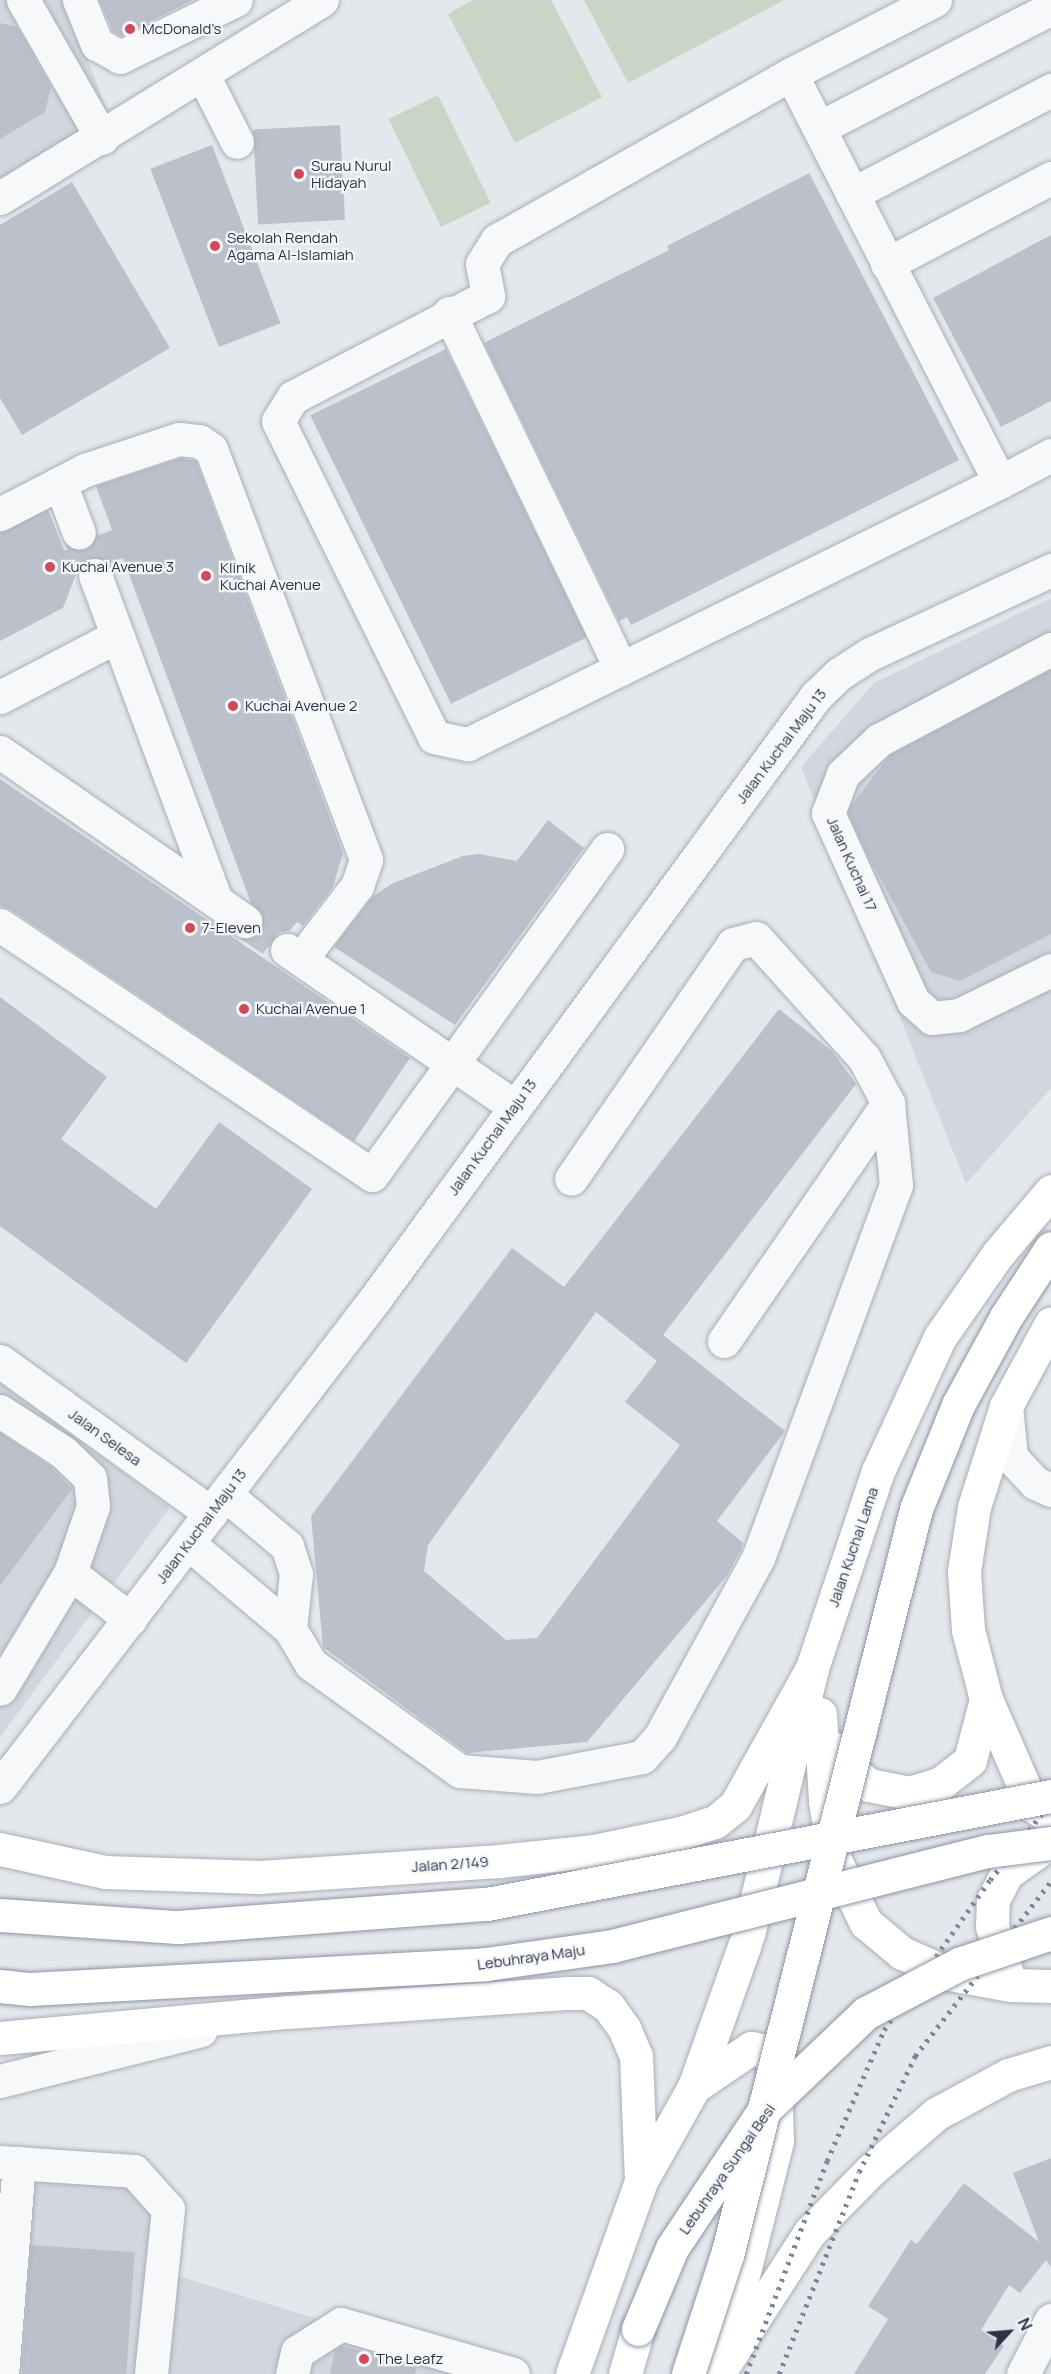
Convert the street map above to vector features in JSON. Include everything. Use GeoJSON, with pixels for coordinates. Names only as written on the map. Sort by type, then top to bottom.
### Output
{"type":"FeatureCollection","features":[{"type":"Feature","properties":{"kind":"main road","name":"Jalan Kuchai Lama"},"geometry":{"type":"LineString","coordinates":[[641,2181],[694,2087],[745,1944],[812,1668],[878,1471],[940,1337],[998,1254],[1051,1191]]}},
{"type":"Feature","properties":{"kind":"main road"},"geometry":{"type":"LineString","coordinates":[[708,2373],[727,2255],[916,1509],[958,1405],[1006,1317],[1051,1248]]}},
{"type":"Feature","properties":{"kind":"main road"},"geometry":{"type":"LineString","coordinates":[[1051,1323],[1006,1406],[974,1507],[964,1572],[968,1630],[986,1699],[1032,1805],[1051,1818]]}},
{"type":"Feature","properties":{"kind":"main road"},"geometry":{"type":"LineString","coordinates":[[812,1668],[820,1714],[825,1801],[834,1858],[866,1923],[902,1953],[950,1974],[1010,1985],[1051,1986]]}},
{"type":"Feature","properties":{"kind":"main road","name":"Jalan 2/149"},"geometry":{"type":"LineString","coordinates":[[0,1849],[105,1872],[259,1877],[499,1861],[594,1851],[684,1832],[715,1822],[735,1806],[812,1668]]}},
{"type":"Feature","properties":{"kind":"main road"},"geometry":{"type":"LineString","coordinates":[[820,1714],[842,1763],[869,1785],[909,1793],[941,1783],[970,1760],[986,1699]]}},
{"type":"Feature","properties":{"kind":"main road"},"geometry":{"type":"LineString","coordinates":[[0,1915],[178,1927],[487,1904],[1051,1796]]}},
{"type":"Feature","properties":{"kind":"main road"},"geometry":{"type":"LineString","coordinates":[[1010,1985],[992,1926],[993,1900],[1007,1873],[1051,1843]]}},
{"type":"Feature","properties":{"kind":"main road","name":"Lebuhraya Maju"},"geometry":{"type":"LineString","coordinates":[[0,1986],[30,1989],[486,1965],[612,1946],[988,1851],[1051,1843]]}},
{"type":"Feature","properties":{"kind":"main road","name":"Lebuhraya Sungai Besi"},"geometry":{"type":"LineString","coordinates":[[625,2374],[638,2329],[672,2248],[773,2102],[866,2013],[959,1964],[1051,1933]]}},
{"type":"Feature","properties":{"kind":"main road"},"geometry":{"type":"LineString","coordinates":[[0,2038],[288,2012],[588,1993],[608,2006],[624,2028],[636,2056],[641,2181],[572,2374]]}},
{"type":"Feature","properties":{"kind":"main road"},"geometry":{"type":"LineString","coordinates":[[694,2087],[751,2048],[768,2051],[775,2072],[777,2140],[708,2373]]}},
{"type":"Feature","properties":{"kind":"main road"},"geometry":{"type":"LineString","coordinates":[[708,2373],[810,2232],[871,2170],[936,2114],[1008,2075],[1051,2062]]}},
{"type":"Feature","properties":{"kind":"street"},"geometry":{"type":"LineString","coordinates":[[23,0],[102,138]]}},
{"type":"Feature","properties":{"kind":"street"},"geometry":{"type":"LineString","coordinates":[[79,0],[97,44],[120,57],[236,0]]}},
{"type":"Feature","properties":{"kind":"street"},"geometry":{"type":"LineString","coordinates":[[0,198],[102,138],[321,0]]}},
{"type":"Feature","properties":{"kind":"street"},"geometry":{"type":"LineString","coordinates":[[935,0],[790,74],[497,240],[483,264],[488,296],[449,313],[293,397],[278,421],[434,737],[468,744],[1051,455]]}},
{"type":"Feature","properties":{"kind":"street"},"geometry":{"type":"LineString","coordinates":[[819,128],[1051,8]]}},
{"type":"Feature","properties":{"kind":"street"},"geometry":{"type":"LineString","coordinates":[[790,74],[999,482]]}},
{"type":"Feature","properties":{"kind":"street"},"geometry":{"type":"LineString","coordinates":[[203,75],[237,142]]}},
{"type":"Feature","properties":{"kind":"street"},"geometry":{"type":"LineString","coordinates":[[852,194],[1051,90]]}},
{"type":"Feature","properties":{"kind":"street"},"geometry":{"type":"LineString","coordinates":[[887,264],[1051,178]]}},
{"type":"Feature","properties":{"kind":"street"},"geometry":{"type":"LineString","coordinates":[[449,313],[621,669]]}},
{"type":"Feature","properties":{"kind":"street"},"geometry":{"type":"LineString","coordinates":[[0,514],[85,470],[178,439],[199,441],[211,449],[366,860],[357,886],[294,955],[514,1106]]}},
{"type":"Feature","properties":{"kind":"street"},"geometry":{"type":"LineString","coordinates":[[60,483],[79,533]]}},
{"type":"Feature","properties":{"kind":"street","name":"Jalan Kuchai Maju 13"},"geometry":{"type":"LineString","coordinates":[[0,1787],[375,1299],[816,696],[839,674],[870,654],[1051,570]]}},
{"type":"Feature","properties":{"kind":"street"},"geometry":{"type":"LineString","coordinates":[[95,576],[216,902]]}},
{"type":"Feature","properties":{"kind":"street"},"geometry":{"type":"LineString","coordinates":[[0,697],[117,636]]}},
{"type":"Feature","properties":{"kind":"street","name":"Jalan Kuchai 17"},"geometry":{"type":"LineString","coordinates":[[1051,649],[879,740],[843,774],[828,813],[913,1001],[933,1018],[959,1016],[1051,970]]}},
{"type":"Feature","properties":{"kind":"street"},"geometry":{"type":"LineString","coordinates":[[0,752],[245,921]]}},
{"type":"Feature","properties":{"kind":"street"},"geometry":{"type":"LineString","coordinates":[[0,925],[372,1175],[607,849]]}},
{"type":"Feature","properties":{"kind":"street"},"geometry":{"type":"LineString","coordinates":[[188,1543],[290,1629],[311,1664],[460,1771],[537,1777],[642,1757],[660,1737],[758,1558],[896,1185],[888,1103],[864,1058],[756,938],[733,944],[571,1179]]}},
{"type":"Feature","properties":{"kind":"street"},"geometry":{"type":"LineString","coordinates":[[724,1341],[888,1103]]}},
{"type":"Feature","properties":{"kind":"street","name":"Jalan Selesa"},"geometry":{"type":"LineString","coordinates":[[0,1361],[218,1504],[287,1546],[296,1574],[290,1629]]}},
{"type":"Feature","properties":{"kind":"street"},"geometry":{"type":"LineString","coordinates":[[1006,1406],[1011,1457],[1035,1483],[1051,1490]]}},
{"type":"Feature","properties":{"kind":"street"},"geometry":{"type":"LineString","coordinates":[[0,1411],[63,1452],[90,1478],[93,1506],[70,1573],[0,1689]]}},
{"type":"Feature","properties":{"kind":"street"},"geometry":{"type":"LineString","coordinates":[[70,1573],[130,1618]]}},
{"type":"Feature","properties":{"kind":"street"},"geometry":{"type":"LineString","coordinates":[[0,2081],[288,2012]]}},
{"type":"Feature","properties":{"kind":"street"},"geometry":{"type":"LineString","coordinates":[[2,2374],[9,2163],[134,2172],[168,2209],[152,2374]]}},
{"type":"Feature","properties":{"kind":"street"},"geometry":{"type":"LineString","coordinates":[[1023,2374],[1051,2320]]}},
{"type":"Feature","properties":{"kind":"street"},"geometry":{"type":"LineString","coordinates":[[291,2374],[297,2352],[340,2324],[513,2374]]}},
{"type":"Feature","properties":{"kind":"shaded area"},"geometry":{"type":"Polygon","coordinates":[[[0,0],[66,0],[113,127],[0,195],[0,0]]]}},
{"type":"Feature","properties":{"kind":"shaded area"},"geometry":{"type":"Polygon","coordinates":[[[1051,598],[1051,1088],[966,1184],[801,767],[874,683],[1051,598]]]}},
{"type":"Feature","properties":{"kind":"shaded area"},"geometry":{"type":"Polygon","coordinates":[[[0,1383],[170,1507],[0,1737],[0,1383]]]}},
{"type":"Feature","properties":{"kind":"shaded area"},"geometry":{"type":"Polygon","coordinates":[[[0,2173],[127,2181],[155,2215],[153,2268],[494,2374],[0,2374],[0,2173]]]}},
{"type":"Feature","properties":{"kind":"green space"},"geometry":{"type":"Polygon","coordinates":[[[473,0],[551,0],[602,97],[515,143],[448,14],[473,0]]]}},
{"type":"Feature","properties":{"kind":"green space"},"geometry":{"type":"Polygon","coordinates":[[[584,0],[784,0],[628,83],[584,0]]]}},
{"type":"Feature","properties":{"kind":"green space"},"geometry":{"type":"Polygon","coordinates":[[[438,95],[491,203],[441,227],[389,119],[438,95]]]}},
{"type":"Feature","properties":{"kind":"building","name":"McDonald's"},"geometry":{"type":"Polygon","coordinates":[[[99,0],[193,0],[121,36],[113,31],[99,0]]]}},
{"type":"Feature","properties":{"kind":"building"},"geometry":{"type":"Polygon","coordinates":[[[0,23],[17,27],[51,87],[45,112],[0,139],[0,23]]]}},
{"type":"Feature","properties":{"kind":"building","name":"Surau Nurul Hidayah"},"geometry":{"type":"Polygon","coordinates":[[[340,125],[345,220],[258,224],[253,130],[340,125]]]}},
{"type":"Feature","properties":{"kind":"building","name":"Sekolah Rendah Agama Al-Islamiah"},"geometry":{"type":"Polygon","coordinates":[[[212,145],[280,323],[219,347],[150,169],[212,145]]]}},
{"type":"Feature","properties":{"kind":"building"},"geometry":{"type":"Polygon","coordinates":[[[809,173],[959,460],[631,625],[627,617],[619,621],[484,343],[669,250],[667,246],[809,173]]]}},
{"type":"Feature","properties":{"kind":"building"},"geometry":{"type":"Polygon","coordinates":[[[72,182],[170,348],[22,435],[0,398],[0,225],[72,182]]]}},
{"type":"Feature","properties":{"kind":"building"},"geometry":{"type":"Polygon","coordinates":[[[1051,235],[1051,401],[1001,427],[933,298],[1051,235]]]}},
{"type":"Feature","properties":{"kind":"building"},"geometry":{"type":"Polygon","coordinates":[[[446,349],[587,638],[451,704],[310,415],[446,349]]]}},
{"type":"Feature","properties":{"kind":"building","name":"Kuchai Avenue 2"},"geometry":{"type":"Polygon","coordinates":[[[181,458],[196,461],[343,853],[333,887],[303,926],[297,922],[289,931],[278,933],[268,948],[261,929],[262,914],[251,903],[123,558],[109,563],[99,557],[88,558],[80,564],[63,608],[0,641],[0,533],[48,510],[64,550],[86,550],[97,536],[112,530],[96,486],[181,458]]]}},
{"type":"Feature","properties":{"kind":"building"},"geometry":{"type":"Polygon","coordinates":[[[1051,670],[1051,934],[960,981],[931,972],[864,848],[848,812],[890,755],[1051,670]]]}},
{"type":"Feature","properties":{"kind":"building","name":"Kuchai Avenue 1"},"geometry":{"type":"Polygon","coordinates":[[[0,779],[410,1058],[354,1141],[10,909],[0,906],[0,779]]]}},
{"type":"Feature","properties":{"kind":"building"},"geometry":{"type":"Polygon","coordinates":[[[548,820],[584,848],[455,1025],[334,947],[372,897],[393,883],[463,856],[479,854],[517,861],[548,820]]]}},
{"type":"Feature","properties":{"kind":"building"},"geometry":{"type":"Polygon","coordinates":[[[0,997],[107,1077],[61,1139],[156,1209],[219,1122],[312,1189],[186,1363],[0,1226],[0,997]]]}},
{"type":"Feature","properties":{"kind":"building"},"geometry":{"type":"Polygon","coordinates":[[[779,1009],[832,1051],[856,1084],[663,1335],[785,1431],[717,1521],[743,1543],[741,1550],[726,1577],[587,1742],[467,1753],[323,1647],[311,1516],[512,1248],[564,1287],[779,1009]],[[596,1312],[428,1545],[424,1571],[506,1640],[537,1638],[680,1445],[625,1402],[657,1361],[596,1312]]]}},
{"type":"Feature","properties":{"kind":"building"},"geometry":{"type":"Polygon","coordinates":[[[0,1433],[51,1467],[72,1489],[0,1586],[0,1433]]]}},
{"type":"Feature","properties":{"kind":"building"},"geometry":{"type":"Polygon","coordinates":[[[1051,2158],[1051,2267],[1046,2260],[1020,2293],[1009,2285],[981,2330],[1004,2346],[985,2374],[854,2374],[888,2319],[868,2306],[911,2240],[917,2244],[964,2183],[1039,2242],[1013,2173],[1051,2158]]]}},
{"type":"Feature","properties":{"kind":"building"},"geometry":{"type":"Polygon","coordinates":[[[31,2245],[135,2252],[126,2374],[22,2374],[31,2245]]]}},
{"type":"Feature","properties":{"kind":"building","name":"The Leafz"},"geometry":{"type":"Polygon","coordinates":[[[341,2346],[417,2365],[415,2374],[330,2374],[335,2350],[341,2346]]]}},
{"type":"Feature","properties":{"kind":"tunnel"},"geometry":{"type":"LineString","coordinates":[[79,533],[95,575]]}},
{"type":"Feature","properties":{"kind":"tunnel"},"geometry":{"type":"LineString","coordinates":[[245,921],[287,950]]}},
{"type":"Feature","properties":{"kind":"railway"},"geometry":{"type":"LineString","coordinates":[[746,2374],[827,2161],[884,2030],[990,1880],[1051,1802]]}},
{"type":"Feature","properties":{"kind":"railway"},"geometry":{"type":"LineString","coordinates":[[779,2374],[859,2172],[915,2056],[1051,1881]]}},
{"type":"Feature","properties":{"kind":"place","name":"McDonald's"},"geometry":{"type":"Point","coordinates":[130,29]}},
{"type":"Feature","properties":{"kind":"place","name":"Surau Nurul Hidayah"},"geometry":{"type":"Point","coordinates":[299,174]}},
{"type":"Feature","properties":{"kind":"place","name":"Sekolah Rendah Agama Al-Islamiah"},"geometry":{"type":"Point","coordinates":[215,246]}},
{"type":"Feature","properties":{"kind":"place","name":"Kuchai Avenue 3"},"geometry":{"type":"Point","coordinates":[50,567]}},
{"type":"Feature","properties":{"kind":"place","name":"Klinik Kuchai Avenue"},"geometry":{"type":"Point","coordinates":[206,576]}},
{"type":"Feature","properties":{"kind":"place","name":"Kuchai Avenue 2"},"geometry":{"type":"Point","coordinates":[233,706]}},
{"type":"Feature","properties":{"kind":"place","name":"7-Eleven"},"geometry":{"type":"Point","coordinates":[190,928]}},
{"type":"Feature","properties":{"kind":"place","name":"Kuchai Avenue 1"},"geometry":{"type":"Point","coordinates":[244,1009]}},
{"type":"Feature","properties":{"kind":"place","name":"The Leafz"},"geometry":{"type":"Point","coordinates":[364,2359]}}]}
